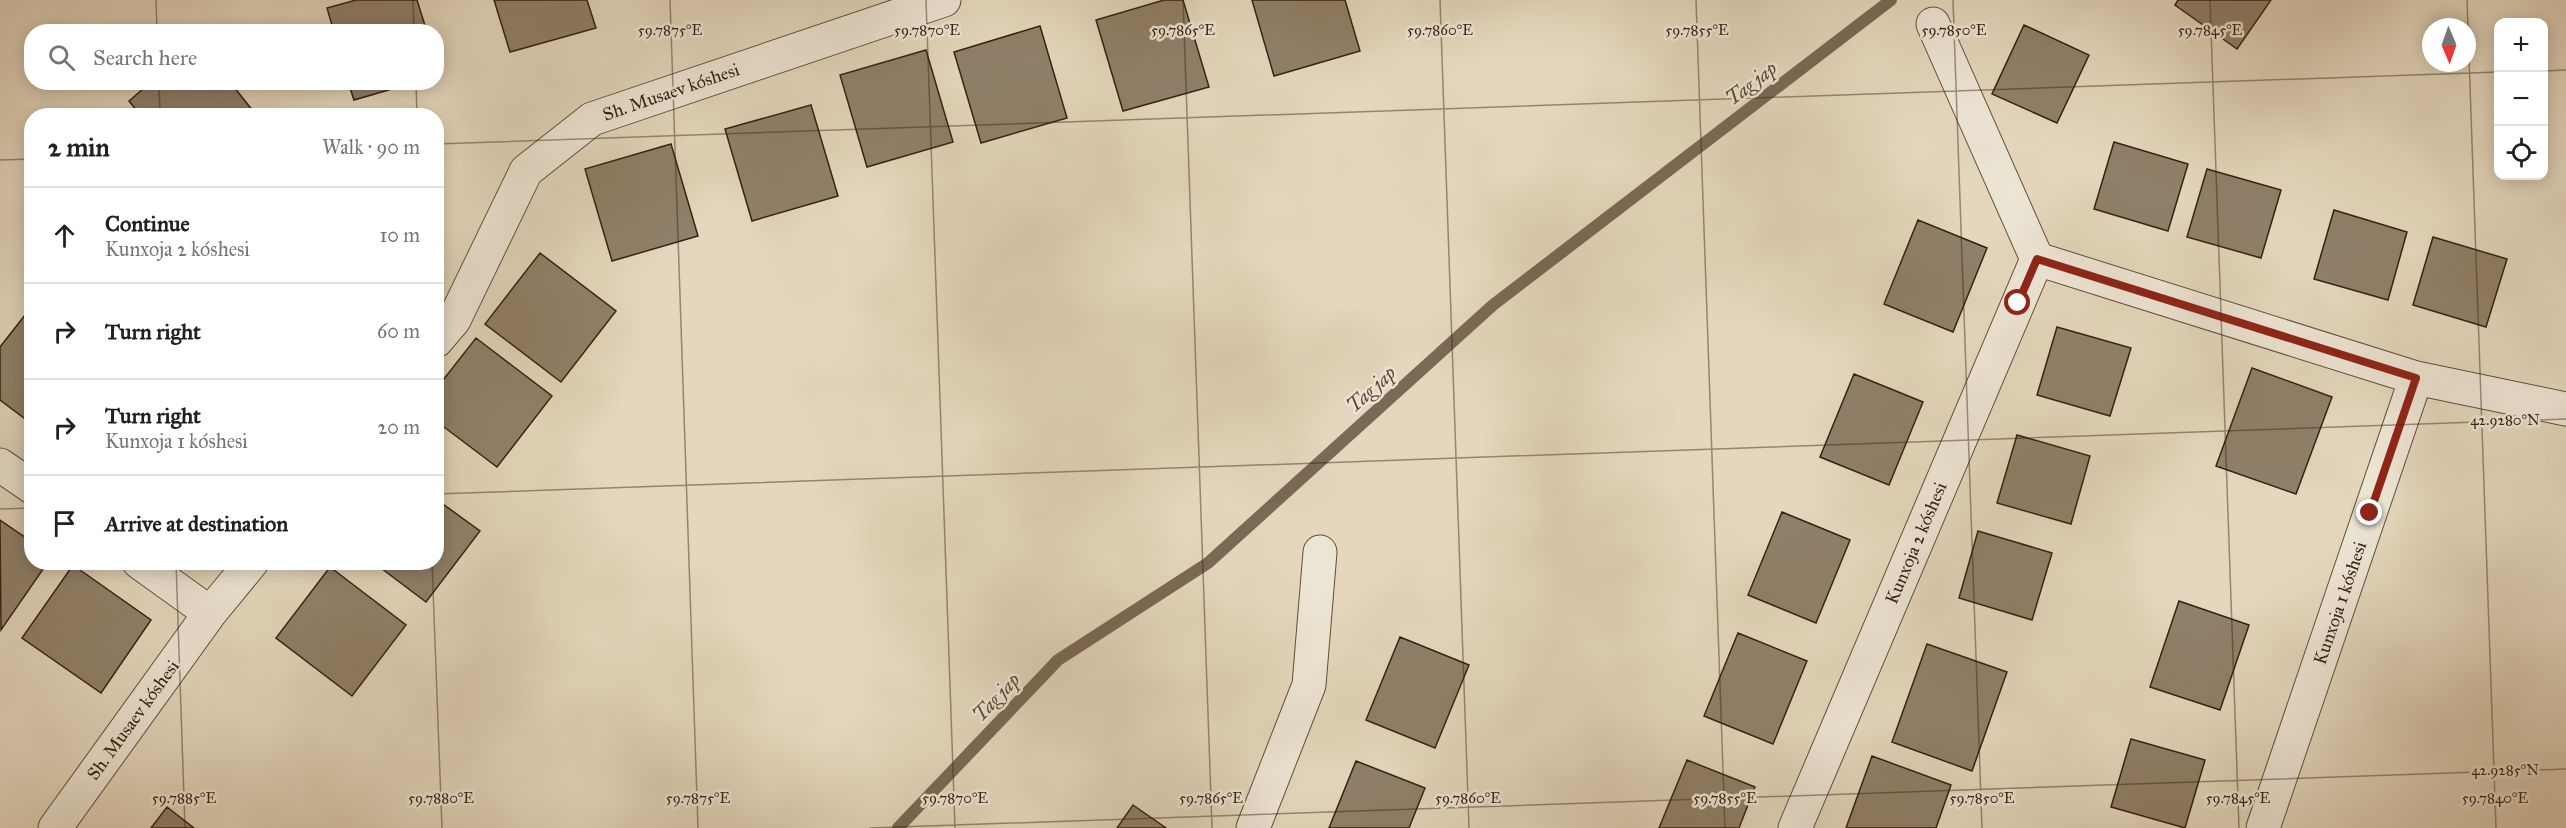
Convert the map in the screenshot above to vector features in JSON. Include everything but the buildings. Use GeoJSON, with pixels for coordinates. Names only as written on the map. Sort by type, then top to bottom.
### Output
{"type":"FeatureCollection","features":[{"type":"Feature","properties":{"kind":"street","name":"Sh. Musaev kóshesi"},"geometry":{"type":"LineString","coordinates":[[444,331],[454,320],[526,171],[591,119],[944,0]]}},
{"type":"Feature","properties":{"kind":"street"},"geometry":{"type":"LineString","coordinates":[[1934,24],[2037,259],[2416,378],[2566,409]]}},
{"type":"Feature","properties":{"kind":"street","name":"Kunxoja 2 kóshesi"},"geometry":{"type":"LineString","coordinates":[[1795,828],[2037,259]]}},
{"type":"Feature","properties":{"kind":"street","name":"Kunxoja 1 kóshesi"},"geometry":{"type":"LineString","coordinates":[[2263,828],[2416,378]]}},
{"type":"Feature","properties":{"kind":"street"},"geometry":{"type":"LineString","coordinates":[[0,465],[24,482]]}},
{"type":"Feature","properties":{"kind":"street"},"geometry":{"type":"LineString","coordinates":[[1253,828],[1309,685],[1320,552]]}},
{"type":"Feature","properties":{"kind":"street"},"geometry":{"type":"LineString","coordinates":[[150,570],[210,613]]}},
{"type":"Feature","properties":{"kind":"street","name":"Sh. Musaev kóshesi"},"geometry":{"type":"LineString","coordinates":[[55,828],[210,613],[245,570]]}},
{"type":"Feature","properties":{"kind":"waterway","name":"Tag jap"},"geometry":{"type":"LineString","coordinates":[[898,828],[1058,660],[1208,563],[1493,305],[1891,0]]}},
{"type":"Feature","properties":{"kind":"route"},"geometry":{"type":"LineString","coordinates":[[2018,303],[2037,259],[2416,378],[2370,513]]}}]}
